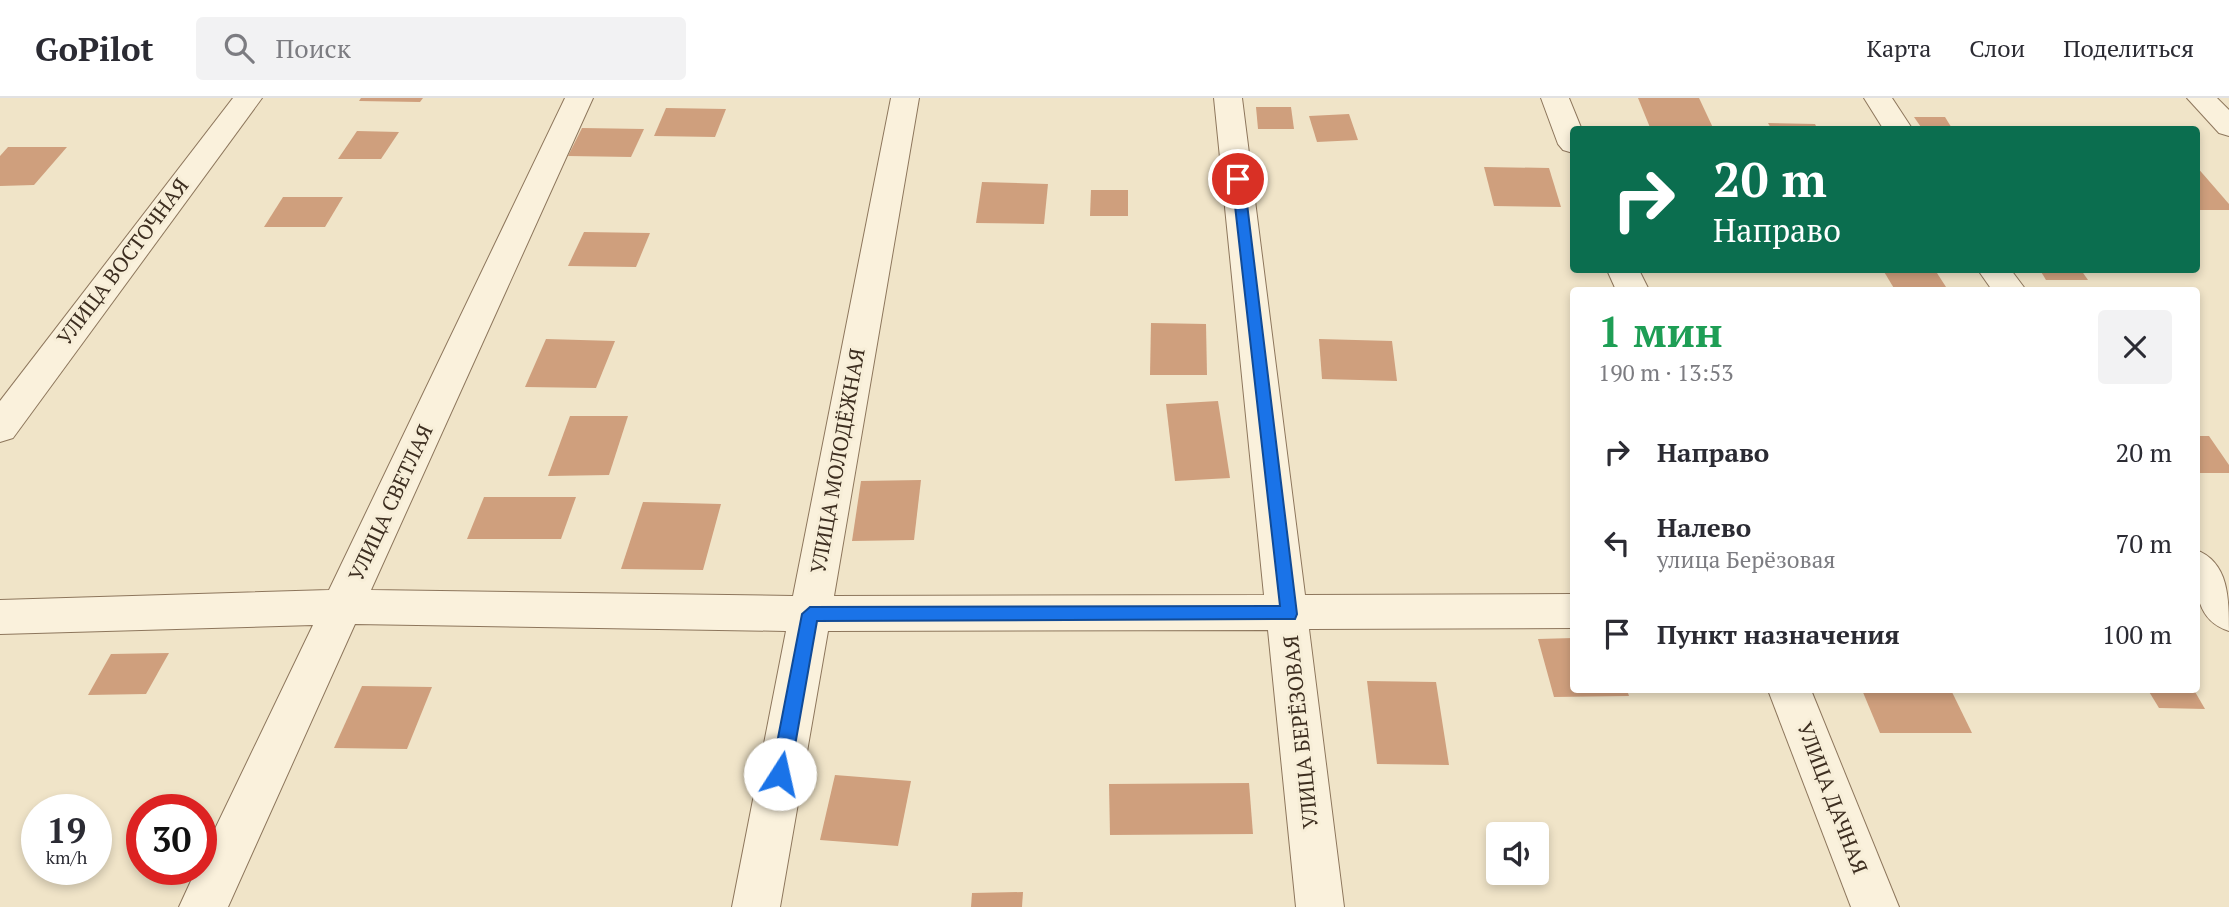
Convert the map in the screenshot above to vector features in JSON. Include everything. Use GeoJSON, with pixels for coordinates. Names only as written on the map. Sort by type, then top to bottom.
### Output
{"type":"FeatureCollection","features":[{"type":"Feature","properties":{"kind":"street","name":"УЛИЦА ВОСТОЧНАЯ"},"geometry":{"type":"LineString","coordinates":[[0,428],[247,98]]}},
{"type":"Feature","properties":{"kind":"street","name":"УЛИЦА СВЕТЛАЯ"},"geometry":{"type":"LineString","coordinates":[[203,907],[579,98]]}},
{"type":"Feature","properties":{"kind":"street","name":"УЛИЦА МОЛОДЁЖНАЯ"},"geometry":{"type":"LineString","coordinates":[[756,907],[905,98]]}},
{"type":"Feature","properties":{"kind":"street","name":"УЛИЦА БЕРЁЗОВАЯ"},"geometry":{"type":"LineString","coordinates":[[1228,98],[1289,614],[1320,907]]}},
{"type":"Feature","properties":{"kind":"street"},"geometry":{"type":"LineString","coordinates":[[1555,98],[1570,136]]}},
{"type":"Feature","properties":{"kind":"street"},"geometry":{"type":"LineString","coordinates":[[1878,98],[1896,126]]}},
{"type":"Feature","properties":{"kind":"street"},"geometry":{"type":"LineString","coordinates":[[2201,98],[2229,127]]}},
{"type":"Feature","properties":{"kind":"street"},"geometry":{"type":"LineString","coordinates":[[2200,573],[2219,608]]}},
{"type":"Feature","properties":{"kind":"street"},"geometry":{"type":"LineString","coordinates":[[0,617],[344,607],[810,614],[1570,611]]}},
{"type":"Feature","properties":{"kind":"street","name":"УЛИЦА ДАЧНАЯ"},"geometry":{"type":"LineString","coordinates":[[1791,693],[1875,907]]}},
{"type":"Feature","properties":{"kind":"building"},"geometry":{"type":"Polygon","coordinates":[[[361,98],[423,98],[420,102],[359,101],[361,98]]]}},
{"type":"Feature","properties":{"kind":"building"},"geometry":{"type":"Polygon","coordinates":[[[1638,98],[1699,98],[1712,126],[1649,126],[1638,98]]]}},
{"type":"Feature","properties":{"kind":"building"},"geometry":{"type":"Polygon","coordinates":[[[1256,107],[1291,107],[1294,129],[1258,129],[1256,107]]]}},
{"type":"Feature","properties":{"kind":"building"},"geometry":{"type":"Polygon","coordinates":[[[666,108],[726,109],[715,137],[654,136],[666,108]]]}},
{"type":"Feature","properties":{"kind":"building"},"geometry":{"type":"Polygon","coordinates":[[[1349,114],[1358,140],[1317,142],[1309,116],[1349,114]]]}},
{"type":"Feature","properties":{"kind":"building"},"geometry":{"type":"Polygon","coordinates":[[[1914,117],[1945,117],[1951,126],[1920,126],[1914,117]]]}},
{"type":"Feature","properties":{"kind":"building"},"geometry":{"type":"Polygon","coordinates":[[[1768,123],[1816,126],[1770,126],[1768,123]]]}},
{"type":"Feature","properties":{"kind":"building"},"geometry":{"type":"Polygon","coordinates":[[[582,128],[644,129],[631,157],[568,156],[582,128]]]}},
{"type":"Feature","properties":{"kind":"building"},"geometry":{"type":"Polygon","coordinates":[[[357,131],[399,132],[381,159],[338,159],[357,131]]]}},
{"type":"Feature","properties":{"kind":"building"},"geometry":{"type":"Polygon","coordinates":[[[8,147],[67,147],[34,185],[0,186],[0,156],[8,147]]]}},
{"type":"Feature","properties":{"kind":"building"},"geometry":{"type":"Polygon","coordinates":[[[1484,167],[1549,168],[1561,207],[1494,206],[1484,167]]]}},
{"type":"Feature","properties":{"kind":"building"},"geometry":{"type":"Polygon","coordinates":[[[2200,171],[2229,204],[2229,210],[2200,210],[2200,171]]]}},
{"type":"Feature","properties":{"kind":"building"},"geometry":{"type":"Polygon","coordinates":[[[982,182],[1048,184],[1044,224],[976,223],[982,182]]]}},
{"type":"Feature","properties":{"kind":"building"},"geometry":{"type":"Polygon","coordinates":[[[1091,190],[1128,190],[1128,216],[1090,216],[1091,190]]]}},
{"type":"Feature","properties":{"kind":"building"},"geometry":{"type":"Polygon","coordinates":[[[283,197],[343,197],[325,227],[264,227],[283,197]]]}},
{"type":"Feature","properties":{"kind":"building"},"geometry":{"type":"Polygon","coordinates":[[[584,232],[650,233],[636,267],[568,266],[584,232]]]}},
{"type":"Feature","properties":{"kind":"building"},"geometry":{"type":"Polygon","coordinates":[[[1885,273],[1937,273],[1946,287],[1893,287],[1885,273]]]}},
{"type":"Feature","properties":{"kind":"building"},"geometry":{"type":"Polygon","coordinates":[[[2042,273],[2083,273],[2088,280],[2046,280],[2042,273]]]}},
{"type":"Feature","properties":{"kind":"building"},"geometry":{"type":"Polygon","coordinates":[[[1151,323],[1206,324],[1207,375],[1150,375],[1151,323]]]}},
{"type":"Feature","properties":{"kind":"building"},"geometry":{"type":"Polygon","coordinates":[[[546,339],[615,341],[596,388],[525,387],[546,339]]]}},
{"type":"Feature","properties":{"kind":"building"},"geometry":{"type":"Polygon","coordinates":[[[1319,339],[1392,341],[1397,381],[1322,379],[1319,339]]]}},
{"type":"Feature","properties":{"kind":"building"},"geometry":{"type":"Polygon","coordinates":[[[1218,401],[1230,478],[1175,481],[1166,404],[1218,401]]]}},
{"type":"Feature","properties":{"kind":"building"},"geometry":{"type":"Polygon","coordinates":[[[570,416],[628,416],[609,475],[548,476],[570,416]]]}},
{"type":"Feature","properties":{"kind":"building"},"geometry":{"type":"Polygon","coordinates":[[[2200,436],[2209,436],[2229,465],[2229,473],[2200,473],[2200,436]]]}},
{"type":"Feature","properties":{"kind":"building"},"geometry":{"type":"Polygon","coordinates":[[[921,480],[914,540],[852,541],[861,481],[921,480]]]}},
{"type":"Feature","properties":{"kind":"building"},"geometry":{"type":"Polygon","coordinates":[[[484,497],[576,497],[561,539],[467,539],[484,497]]]}},
{"type":"Feature","properties":{"kind":"building"},"geometry":{"type":"Polygon","coordinates":[[[643,502],[721,504],[703,570],[621,569],[643,502]]]}},
{"type":"Feature","properties":{"kind":"building"},"geometry":{"type":"Polygon","coordinates":[[[1570,638],[1570,693],[1628,693],[1629,696],[1554,697],[1538,639],[1570,638]]]}},
{"type":"Feature","properties":{"kind":"building"},"geometry":{"type":"Polygon","coordinates":[[[169,653],[146,694],[88,695],[111,654],[169,653]]]}},
{"type":"Feature","properties":{"kind":"building"},"geometry":{"type":"Polygon","coordinates":[[[1367,681],[1436,682],[1449,765],[1377,764],[1367,681]]]}},
{"type":"Feature","properties":{"kind":"building"},"geometry":{"type":"Polygon","coordinates":[[[362,686],[432,687],[407,749],[334,748],[362,686]]]}},
{"type":"Feature","properties":{"kind":"building"},"geometry":{"type":"Polygon","coordinates":[[[1863,693],[1952,693],[1972,733],[1880,733],[1863,693]]]}},
{"type":"Feature","properties":{"kind":"building"},"geometry":{"type":"Polygon","coordinates":[[[2150,693],[2196,693],[2205,709],[2159,708],[2150,693]]]}},
{"type":"Feature","properties":{"kind":"building"},"geometry":{"type":"Polygon","coordinates":[[[835,775],[911,781],[898,846],[820,840],[835,775]]]}},
{"type":"Feature","properties":{"kind":"building"},"geometry":{"type":"Polygon","coordinates":[[[1249,783],[1253,834],[1110,835],[1109,784],[1249,783]]]}},
{"type":"Feature","properties":{"kind":"building"},"geometry":{"type":"Polygon","coordinates":[[[1023,892],[1022,907],[971,907],[972,893],[1023,892]]]}},
{"type":"Feature","properties":{"kind":"route"},"geometry":{"type":"LineString","coordinates":[[780,774],[810,614],[1289,614],[1238,179]]}}]}
